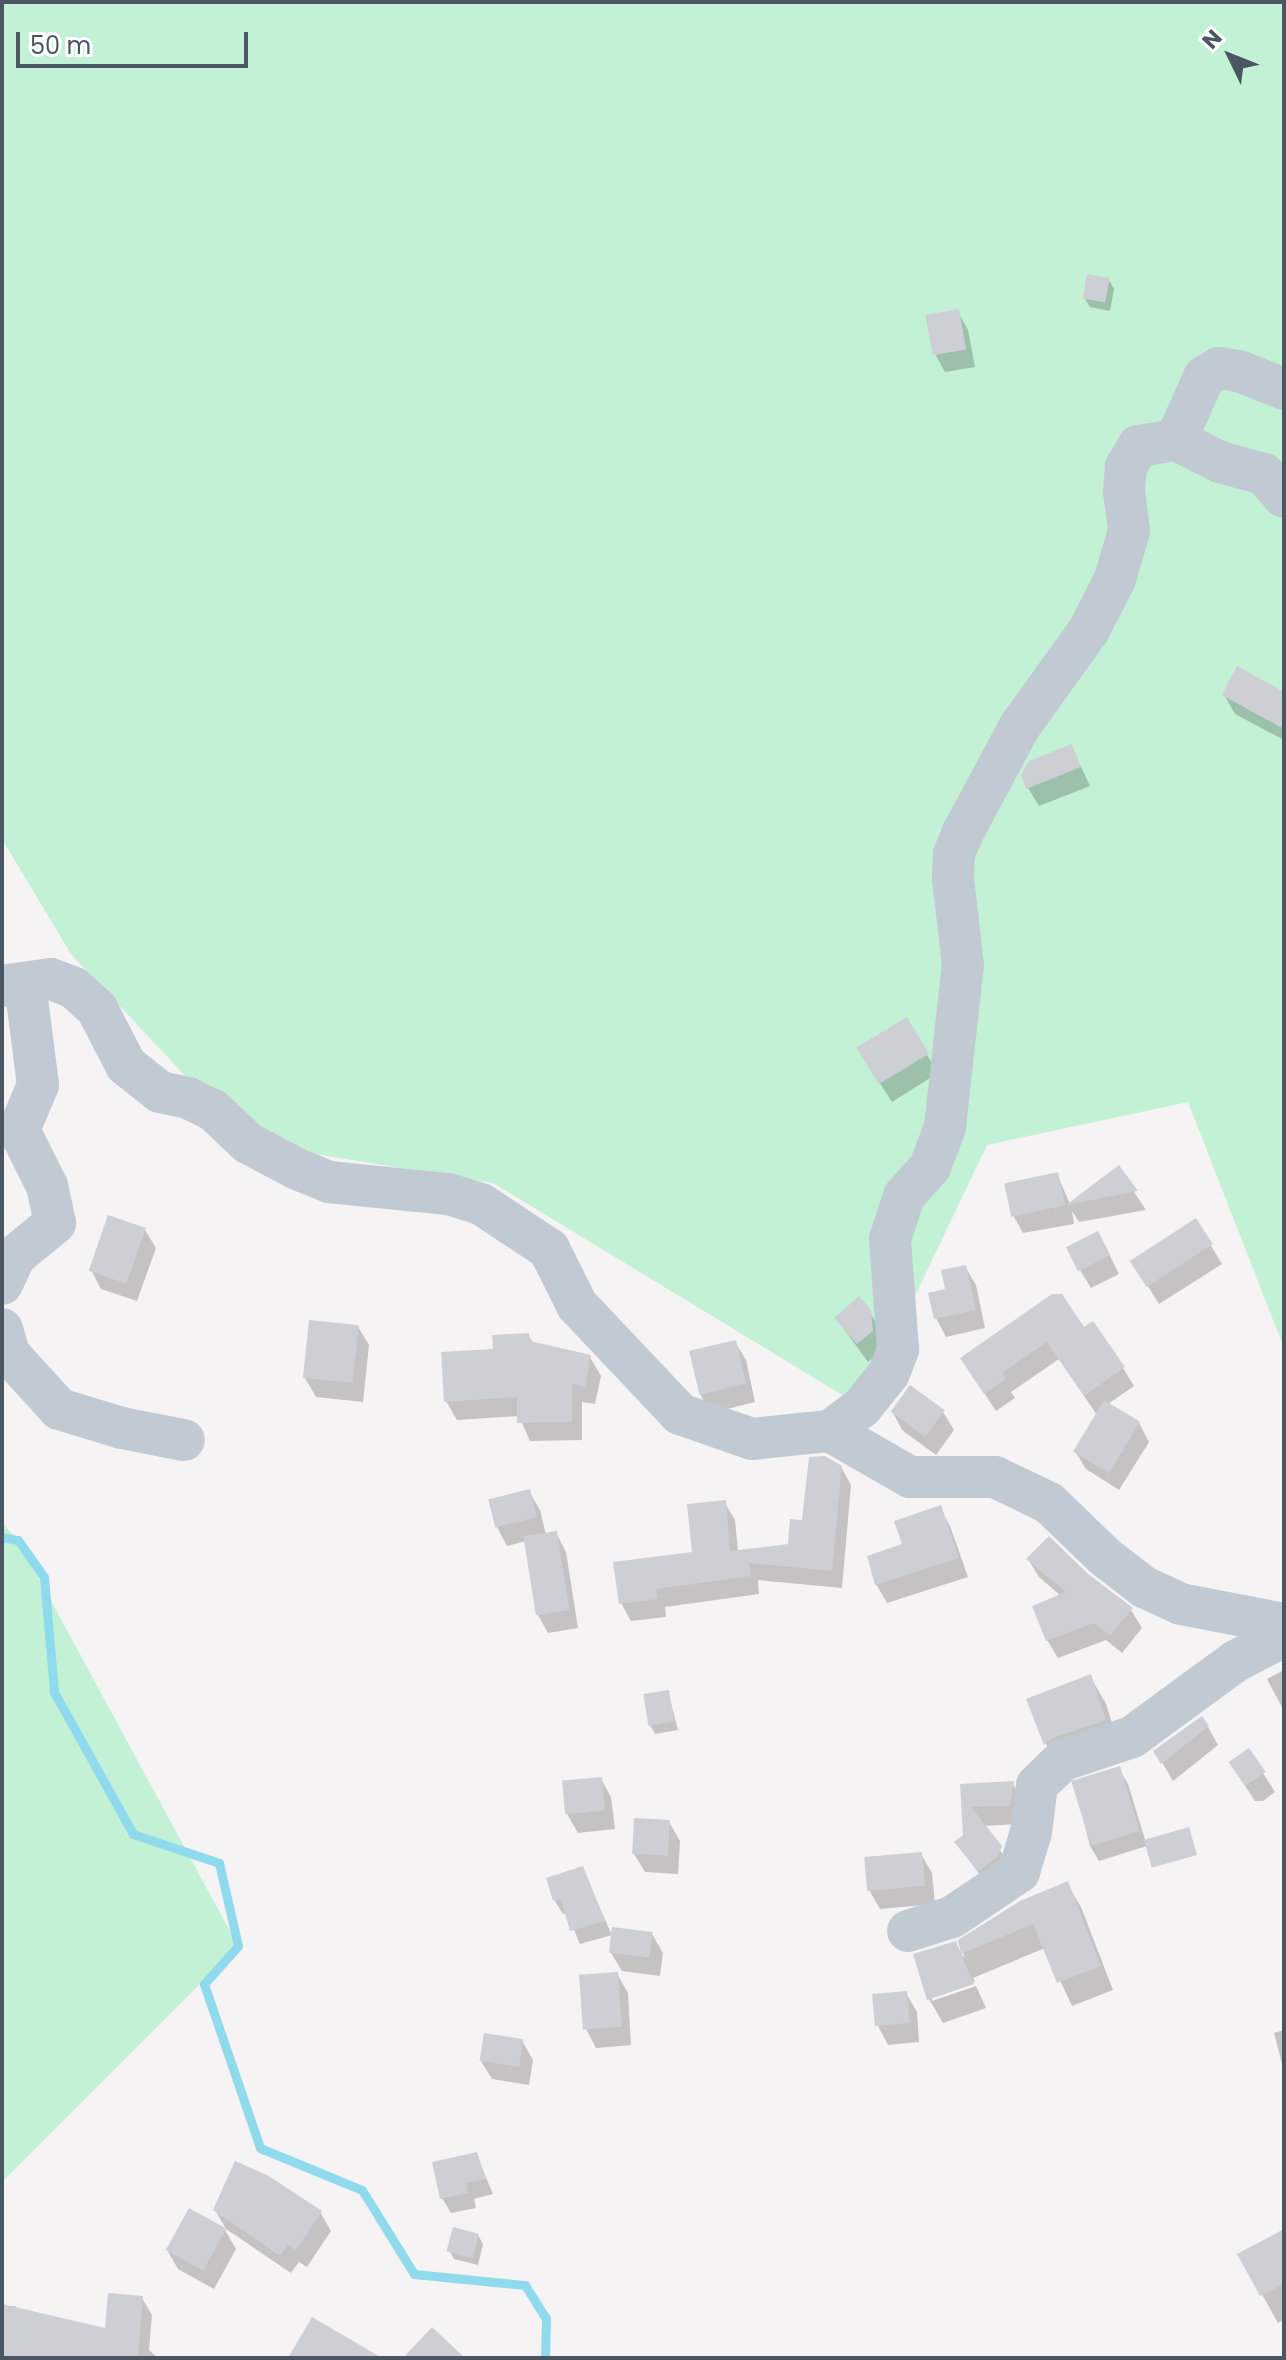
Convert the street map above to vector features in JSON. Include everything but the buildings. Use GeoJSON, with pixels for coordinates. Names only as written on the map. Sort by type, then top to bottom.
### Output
{"type":"FeatureCollection","features":[{"type":"Feature","properties":{"kind":"street"},"geometry":{"type":"LineString","coordinates":[[1176,440],[1204,377],[1219,368],[1239,371],[1284,389]]}},
{"type":"Feature","properties":{"kind":"street"},"geometry":{"type":"LineString","coordinates":[[2,1284],[15,1256],[55,1223],[47,1186],[19,1130],[38,1085],[14,984],[51,979],[74,988],[97,1009],[126,1065],[160,1092],[188,1098],[213,1110],[248,1143],[329,1182],[448,1194],[481,1204],[549,1249],[577,1305],[680,1414],[752,1439],[830,1431],[862,1407],[889,1373],[898,1349],[890,1239],[904,1196],[930,1167],[945,1127],[963,965],[954,854],[1020,726],[1089,630],[1115,579],[1129,531],[1124,493],[1126,467],[1138,446],[1176,440],[1220,462],[1264,474],[1284,497]]}},
{"type":"Feature","properties":{"kind":"street"},"geometry":{"type":"LineString","coordinates":[[2,1329],[9,1354],[59,1409],[122,1428],[184,1440]]}},
{"type":"Feature","properties":{"kind":"street"},"geometry":{"type":"LineString","coordinates":[[830,1431],[910,1477],[995,1477],[1049,1503],[1104,1556],[1144,1587],[1181,1604],[1284,1624]]}},
{"type":"Feature","properties":{"kind":"street"},"geometry":{"type":"LineString","coordinates":[[908,1931],[952,1917],[1019,1872],[1031,1832],[1037,1785],[1063,1760],[1132,1737],[1236,1661],[1284,1636]]}},
{"type":"Feature","properties":{"kind":"green space"},"geometry":{"type":"Polygon","coordinates":[[[2,2],[1284,2],[1284,1348],[1188,1102],[987,1145],[862,1407],[493,1183],[248,1143],[71,954],[2,839],[2,2]]]}},
{"type":"Feature","properties":{"kind":"green space"},"geometry":{"type":"Polygon","coordinates":[[[2,1523],[18,1540],[238,1946],[2,2182],[2,1523]]]}},
{"type":"Feature","properties":{"kind":"waterway"},"geometry":{"type":"LineString","coordinates":[[2,1537],[18,1540],[44,1577],[54,1692],[133,1834],[219,1863],[238,1946],[204,1984],[260,2148],[362,2190],[414,2274],[525,2285],[546,2318],[545,2358]]}}]}
